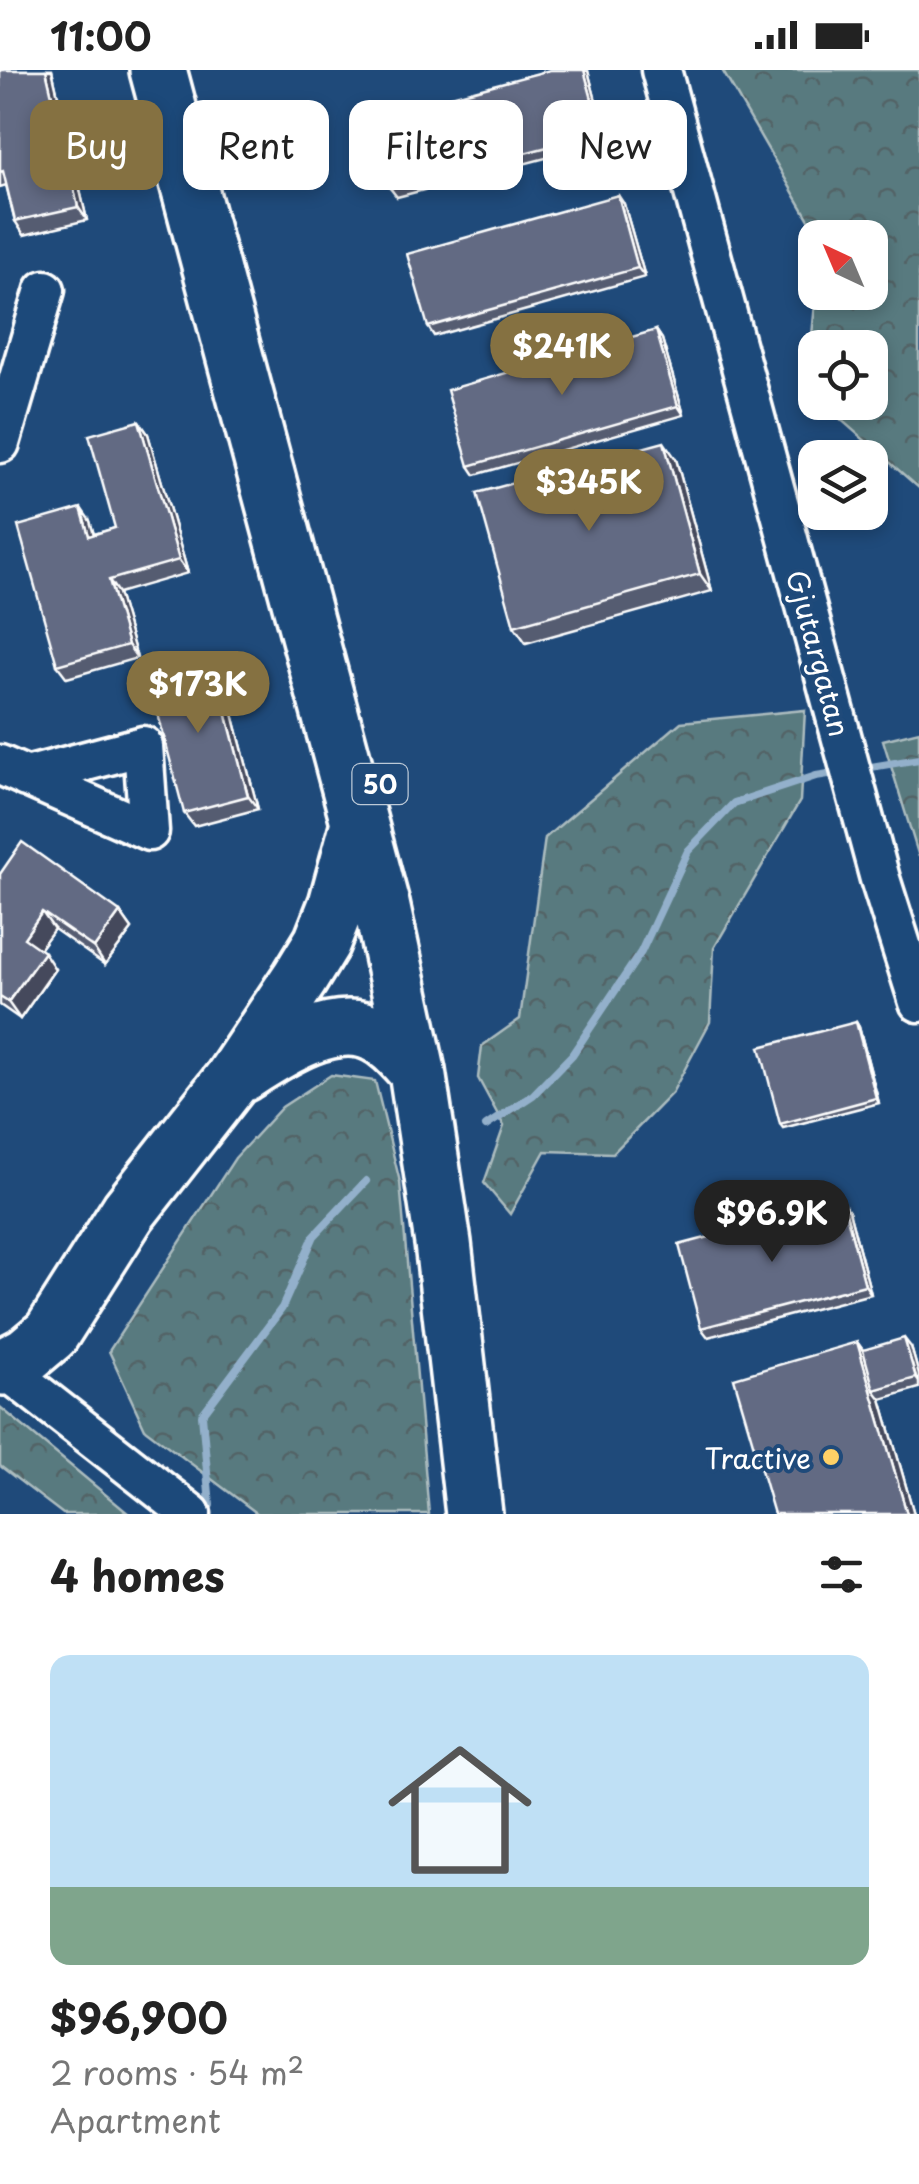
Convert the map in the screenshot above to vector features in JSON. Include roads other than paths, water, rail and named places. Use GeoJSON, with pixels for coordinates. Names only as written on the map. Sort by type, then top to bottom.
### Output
{"type":"FeatureCollection","features":[{"type":"Feature","properties":{"kind":"highway","name":"50"},"geometry":{"type":"LineString","coordinates":[[158,70],[381,904],[417,1070],[443,1243],[474,1514]]}},
{"type":"Feature","properties":{"kind":"highway","name":"50"},"geometry":{"type":"LineString","coordinates":[[188,70],[380,782],[404,891],[437,1066],[463,1244],[494,1514]]}},
{"type":"Feature","properties":{"kind":"highway"},"geometry":{"type":"LineString","coordinates":[[2,1366],[26,1355],[51,1334],[128,1211],[230,1081],[300,978],[322,942],[346,878],[360,819]]}},
{"type":"Feature","properties":{"kind":"highway"},"geometry":{"type":"LineString","coordinates":[[230,1081],[282,1048],[341,1029],[370,1032],[396,1048],[417,1070]]}},
{"type":"Feature","properties":{"kind":"street","name":"Gjutargatan"},"geometry":{"type":"LineString","coordinates":[[661,70],[880,880],[919,1002]]}},
{"type":"Feature","properties":{"kind":"street"},"geometry":{"type":"LineString","coordinates":[[0,443],[45,290]]}},
{"type":"Feature","properties":{"kind":"street"},"geometry":{"type":"LineString","coordinates":[[2,1366],[190,1514]]}},
{"type":"Feature","properties":{"kind":"waterway"},"geometry":{"type":"LineString","coordinates":[[859,769],[919,759]]}},
{"type":"Feature","properties":{"kind":"waterway"},"geometry":{"type":"LineString","coordinates":[[486,1126],[533,1095],[572,1055],[641,952],[688,851],[734,803],[816,776],[841,772]]}},
{"type":"Feature","properties":{"kind":"waterway"},"geometry":{"type":"LineString","coordinates":[[210,1505],[202,1415],[282,1308],[314,1236],[366,1181]]}},
{"type":"Feature","properties":{"kind":"place","name":"Tractive"},"geometry":{"type":"Point","coordinates":[831,1457]}}]}
